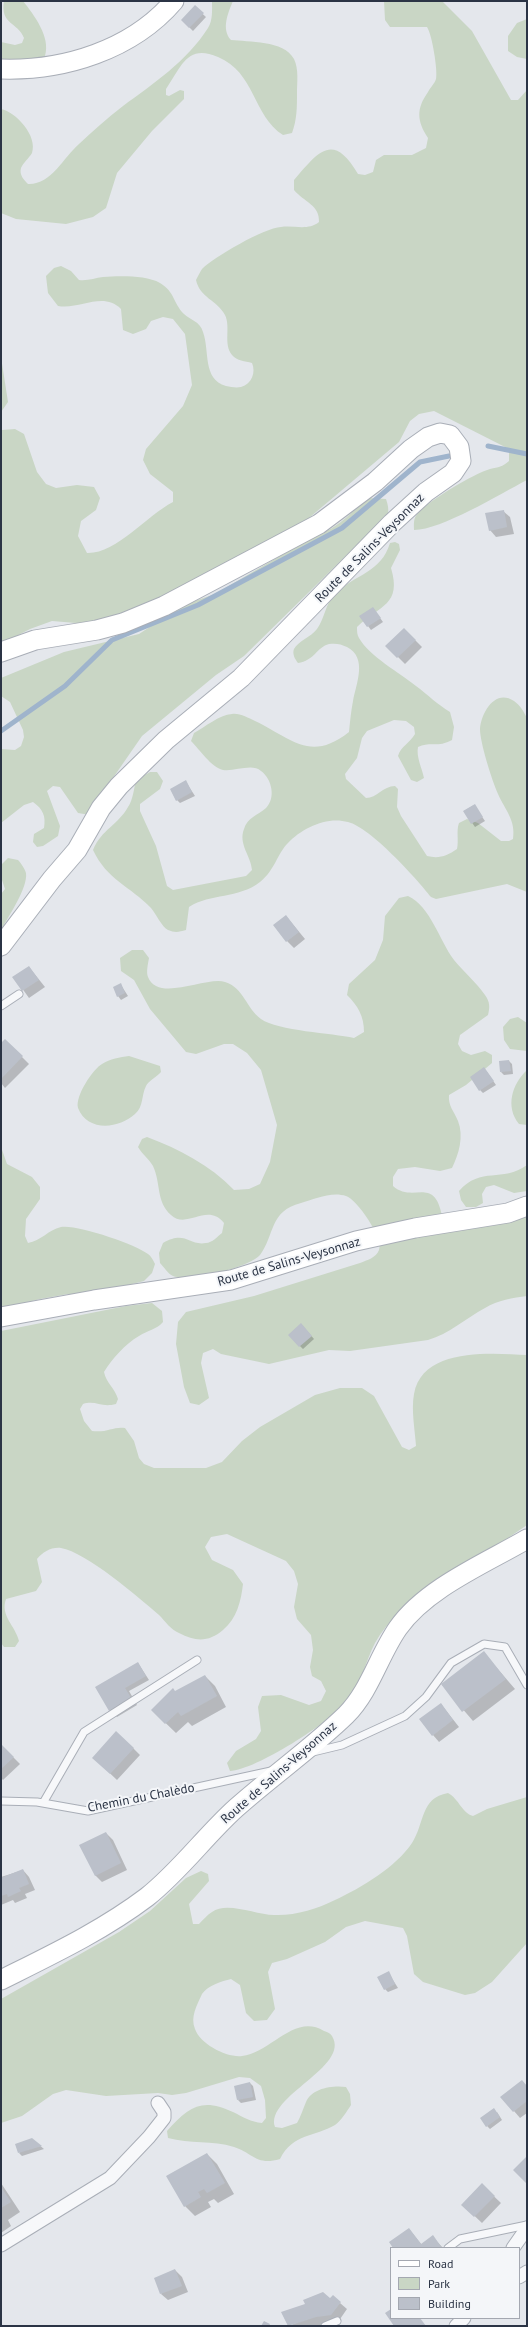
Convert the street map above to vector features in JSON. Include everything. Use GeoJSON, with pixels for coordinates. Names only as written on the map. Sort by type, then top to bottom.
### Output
{"type":"FeatureCollection","features":[{"type":"Feature","properties":{"kind":"street"},"geometry":{"type":"LineString","coordinates":[[1,69],[54,66],[103,51],[137,34],[174,1]]}},
{"type":"Feature","properties":{"kind":"street","name":"Route de Salins-Veysonnaz"},"geometry":{"type":"LineString","coordinates":[[1,652],[35,640],[108,627],[148,613],[318,524],[375,482],[411,449],[428,437],[440,433],[450,435],[459,446],[462,458],[457,469],[408,507],[241,678],[166,740],[119,786],[101,808],[77,850],[52,878],[1,946]]}},
{"type":"Feature","properties":{"kind":"street","name":"Route de Salins-Veysonnaz"},"geometry":{"type":"LineString","coordinates":[[1,1317],[94,1300],[231,1280],[356,1241],[415,1228],[508,1213],[527,1206]]}},
{"type":"Feature","properties":{"kind":"street","name":"Route de Salins-Veysonnaz"},"geometry":{"type":"LineString","coordinates":[[1,1980],[93,1933],[148,1896],[165,1882],[235,1809],[352,1709],[364,1690],[388,1642],[411,1612],[453,1581],[527,1539]]}},
{"type":"Feature","properties":{"kind":"street"},"geometry":{"type":"LineString","coordinates":[[1,2245],[110,2178],[149,2137],[164,2118],[164,2112],[158,2103]]}},
{"type":"Feature","properties":{"kind":"street"},"geometry":{"type":"LineString","coordinates":[[514,2247],[527,2228]]}},
{"type":"Feature","properties":{"kind":"lane"},"geometry":{"type":"LineString","coordinates":[[1,1006],[18,994]]}},
{"type":"Feature","properties":{"kind":"lane"},"geometry":{"type":"LineString","coordinates":[[302,1752],[304,1754],[342,1745],[405,1716],[426,1697],[451,1664],[484,1644],[505,1647],[527,1685]]}},
{"type":"Feature","properties":{"kind":"lane"},"geometry":{"type":"LineString","coordinates":[[43,1803],[84,1732],[197,1660]]}},
{"type":"Feature","properties":{"kind":"lane","name":"Chemin du Chalèdo"},"geometry":{"type":"LineString","coordinates":[[1,1800],[43,1803],[88,1811],[281,1769]]}},
{"type":"Feature","properties":{"kind":"lane"},"geometry":{"type":"LineString","coordinates":[[449,2247],[460,2239],[527,2225]]}},
{"type":"Feature","properties":{"kind":"lane"},"geometry":{"type":"LineString","coordinates":[[325,2326],[337,2321]]}},
{"type":"Feature","properties":{"kind":"green space"},"geometry":{"type":"Polygon","coordinates":[[[4,1],[23,1],[44,34],[46,41],[45,56],[35,62],[1,61],[1,42],[15,45],[22,43],[24,38],[18,29],[7,19],[3,9],[4,1]]]}},
{"type":"Feature","properties":{"kind":"green space"},"geometry":{"type":"Polygon","coordinates":[[[212,1],[233,1],[226,21],[226,31],[231,40],[274,45],[282,48],[294,59],[297,72],[297,103],[296,118],[292,133],[283,135],[273,127],[265,117],[247,83],[240,73],[230,64],[218,57],[199,53],[192,55],[181,65],[166,89],[166,95],[169,96],[180,90],[184,91],[184,99],[152,131],[117,173],[106,208],[93,217],[66,224],[16,219],[1,213],[1,109],[7,111],[19,120],[29,132],[32,139],[32,153],[21,168],[22,177],[28,184],[43,180],[56,170],[73,150],[100,125],[169,71],[190,51],[200,40],[210,25],[212,1]]]}},
{"type":"Feature","properties":{"kind":"green space"},"geometry":{"type":"Polygon","coordinates":[[[384,1],[442,1],[472,31],[511,100],[518,100],[527,90],[527,480],[454,518],[426,528],[414,530],[416,515],[432,501],[473,476],[502,466],[509,461],[509,449],[434,411],[419,414],[410,421],[399,442],[303,523],[195,581],[113,620],[88,624],[52,621],[30,629],[1,644],[1,428],[2,430],[15,429],[24,434],[37,472],[46,484],[56,488],[77,485],[94,487],[100,498],[96,510],[81,521],[78,536],[87,553],[98,552],[120,541],[173,502],[173,492],[150,474],[143,460],[146,449],[183,406],[192,385],[185,334],[173,319],[163,317],[151,321],[146,329],[133,334],[123,330],[121,309],[114,304],[99,301],[75,306],[58,306],[48,293],[46,276],[54,268],[61,266],[71,271],[79,280],[117,276],[154,280],[160,283],[169,290],[180,310],[202,328],[208,364],[213,377],[218,382],[230,387],[241,387],[248,383],[254,370],[252,363],[236,358],[229,351],[227,341],[227,320],[225,315],[218,306],[201,291],[196,280],[202,269],[228,251],[263,232],[281,227],[306,227],[315,225],[319,222],[319,216],[311,204],[294,190],[294,180],[318,154],[326,150],[333,150],[341,153],[358,174],[365,175],[373,172],[376,160],[384,155],[412,155],[426,148],[428,138],[424,132],[419,115],[421,104],[436,79],[431,37],[427,27],[390,27],[385,20],[384,1]]]}},
{"type":"Feature","properties":{"kind":"green space"},"geometry":{"type":"Polygon","coordinates":[[[527,19],[527,59],[517,57],[508,51],[508,36],[517,23],[527,19]]]}},
{"type":"Feature","properties":{"kind":"green space"},"geometry":{"type":"Polygon","coordinates":[[[1,357],[8,402],[1,412],[1,357]]]}},
{"type":"Feature","properties":{"kind":"green space"},"geometry":{"type":"Polygon","coordinates":[[[368,498],[386,499],[388,513],[384,522],[364,538],[244,656],[216,675],[142,736],[90,815],[78,813],[60,787],[53,786],[47,791],[60,826],[58,836],[43,846],[37,847],[33,842],[34,834],[44,828],[45,820],[39,807],[33,802],[24,805],[1,823],[1,749],[15,750],[21,746],[24,737],[23,730],[10,702],[1,696],[1,678],[64,652],[139,634],[183,605],[215,594],[316,535],[331,529],[344,520],[368,498]]]}},
{"type":"Feature","properties":{"kind":"green space"},"geometry":{"type":"Polygon","coordinates":[[[395,542],[399,544],[400,550],[391,568],[394,580],[394,590],[387,603],[357,627],[358,636],[364,645],[377,658],[450,712],[454,727],[452,740],[442,744],[426,744],[418,747],[418,759],[424,778],[417,782],[411,780],[398,756],[401,750],[415,734],[414,727],[406,721],[394,720],[367,731],[362,738],[357,758],[345,774],[346,779],[366,798],[373,796],[387,788],[395,786],[398,789],[397,807],[401,816],[427,856],[443,856],[457,849],[459,823],[467,819],[478,823],[501,841],[509,841],[513,839],[513,826],[493,780],[484,752],[480,729],[483,716],[490,704],[501,698],[507,698],[514,701],[527,718],[527,892],[507,884],[436,899],[431,897],[415,878],[369,834],[358,826],[348,822],[332,821],[323,822],[308,828],[288,843],[269,872],[260,882],[243,891],[206,900],[189,907],[186,930],[173,932],[168,930],[143,900],[105,869],[93,850],[97,843],[105,832],[120,818],[130,804],[136,780],[150,772],[157,772],[163,781],[160,789],[140,804],[140,811],[156,846],[167,886],[173,890],[246,876],[252,870],[244,845],[243,834],[245,825],[269,804],[272,794],[268,779],[265,774],[257,769],[248,768],[223,770],[214,765],[191,741],[194,733],[222,717],[235,714],[255,721],[290,740],[312,747],[323,746],[335,741],[349,732],[352,705],[359,672],[359,664],[353,652],[343,645],[329,644],[321,648],[308,660],[298,663],[293,651],[298,644],[317,629],[329,602],[335,594],[343,587],[374,567],[386,553],[390,543],[395,542]]]}},
{"type":"Feature","properties":{"kind":"green space"},"geometry":{"type":"Polygon","coordinates":[[[8,858],[19,861],[26,873],[26,879],[21,894],[1,930],[1,894],[5,889],[1,877],[1,865],[8,858]]]}},
{"type":"Feature","properties":{"kind":"green space"},"geometry":{"type":"Polygon","coordinates":[[[408,896],[423,908],[454,960],[487,998],[489,1005],[488,1015],[460,1035],[458,1044],[462,1051],[471,1055],[485,1051],[492,1055],[492,1063],[466,1085],[449,1095],[450,1105],[458,1121],[461,1133],[459,1151],[452,1168],[440,1171],[415,1167],[398,1169],[393,1177],[393,1186],[408,1193],[428,1193],[434,1197],[442,1216],[527,1215],[527,1296],[490,1305],[443,1334],[428,1340],[350,1351],[329,1350],[269,1364],[221,1354],[213,1349],[203,1353],[201,1363],[209,1398],[199,1405],[190,1403],[184,1387],[176,1344],[178,1322],[186,1312],[254,1296],[360,1263],[378,1253],[378,1237],[363,1212],[351,1199],[341,1195],[329,1195],[291,1207],[283,1212],[274,1224],[265,1247],[260,1255],[244,1265],[218,1273],[191,1277],[173,1276],[168,1272],[160,1263],[159,1253],[163,1243],[171,1239],[182,1238],[200,1243],[208,1243],[213,1241],[222,1233],[224,1223],[217,1217],[211,1215],[204,1215],[184,1220],[177,1219],[166,1210],[161,1198],[153,1166],[138,1147],[142,1139],[147,1137],[182,1152],[215,1173],[234,1190],[249,1189],[260,1184],[270,1162],[277,1125],[261,1070],[247,1053],[233,1044],[224,1044],[196,1054],[186,1052],[150,1009],[134,980],[121,971],[120,958],[132,950],[143,950],[149,958],[147,970],[148,977],[153,984],[162,988],[184,987],[217,981],[225,982],[237,989],[256,1014],[261,1019],[269,1023],[292,1029],[354,1038],[364,1032],[364,1026],[360,1012],[347,995],[349,984],[375,960],[383,940],[385,916],[399,898],[408,896]]]}},
{"type":"Feature","properties":{"kind":"green space"},"geometry":{"type":"Polygon","coordinates":[[[518,1017],[527,1023],[527,1051],[510,1049],[504,1040],[503,1027],[510,1019],[518,1017]]]}},
{"type":"Feature","properties":{"kind":"green space"},"geometry":{"type":"Polygon","coordinates":[[[129,1056],[160,1066],[161,1072],[147,1084],[144,1090],[140,1108],[135,1114],[121,1123],[104,1126],[88,1121],[82,1116],[78,1108],[79,1097],[86,1083],[94,1071],[102,1064],[115,1058],[129,1056]]]}},
{"type":"Feature","properties":{"kind":"green space"},"geometry":{"type":"Polygon","coordinates":[[[527,1070],[527,1125],[519,1124],[512,1110],[511,1103],[517,1082],[527,1070]]]}},
{"type":"Feature","properties":{"kind":"green space"},"geometry":{"type":"Polygon","coordinates":[[[1,1147],[7,1164],[32,1177],[40,1187],[40,1199],[26,1219],[25,1236],[28,1243],[37,1240],[56,1228],[61,1227],[69,1227],[92,1232],[119,1240],[148,1254],[155,1264],[152,1273],[144,1281],[89,1295],[68,1294],[40,1299],[1,1309],[1,1147]]]}},
{"type":"Feature","properties":{"kind":"green space"},"geometry":{"type":"Polygon","coordinates":[[[527,1165],[527,1191],[514,1193],[494,1185],[486,1187],[482,1194],[483,1203],[476,1207],[466,1207],[461,1200],[459,1191],[467,1183],[475,1179],[509,1173],[527,1165]]]}},
{"type":"Feature","properties":{"kind":"green space"},"geometry":{"type":"Polygon","coordinates":[[[152,1303],[162,1311],[163,1322],[158,1327],[142,1334],[124,1347],[104,1372],[117,1395],[118,1399],[116,1404],[106,1405],[88,1403],[83,1404],[80,1409],[84,1421],[92,1431],[125,1428],[134,1441],[139,1458],[144,1464],[154,1468],[206,1468],[222,1462],[242,1441],[260,1427],[315,1395],[340,1388],[362,1388],[374,1396],[402,1447],[409,1450],[416,1446],[413,1413],[414,1394],[420,1379],[430,1368],[444,1360],[460,1356],[478,1354],[527,1355],[527,1525],[397,1614],[382,1631],[375,1643],[352,1696],[338,1711],[292,1744],[257,1763],[242,1769],[230,1771],[227,1763],[236,1751],[256,1739],[261,1731],[258,1707],[262,1696],[281,1695],[309,1705],[321,1701],[326,1691],[321,1681],[312,1676],[310,1667],[313,1650],[311,1635],[297,1619],[294,1607],[298,1584],[294,1571],[286,1561],[227,1534],[211,1537],[205,1547],[212,1560],[233,1570],[243,1584],[238,1609],[228,1625],[213,1637],[207,1639],[197,1639],[185,1636],[173,1630],[159,1615],[112,1576],[97,1566],[72,1551],[61,1548],[51,1549],[37,1559],[42,1582],[36,1591],[6,1599],[6,1616],[19,1641],[15,1647],[4,1647],[1,1643],[1,1331],[126,1306],[152,1303]]]}},
{"type":"Feature","properties":{"kind":"green space"},"geometry":{"type":"Polygon","coordinates":[[[448,1793],[466,1812],[473,1816],[487,1809],[527,1797],[527,1943],[492,1982],[475,1993],[465,1995],[423,1982],[414,1974],[407,1936],[403,1928],[365,1921],[346,1927],[325,1942],[287,1959],[272,1963],[268,1972],[275,2009],[267,2020],[254,2021],[246,2013],[240,1985],[231,1979],[215,1984],[204,1991],[198,2002],[193,2020],[198,2035],[208,2045],[229,2055],[242,2056],[253,2053],[293,2030],[303,2027],[313,2027],[330,2034],[332,2036],[335,2048],[330,2059],[282,2104],[275,2115],[275,2127],[282,2128],[297,2123],[306,2102],[313,2093],[323,2088],[346,2087],[350,2094],[351,2105],[335,2125],[291,2144],[280,2159],[272,2161],[260,2160],[234,2147],[226,2145],[168,2138],[167,2131],[182,2116],[189,2110],[204,2105],[213,2105],[262,2123],[266,2118],[265,2100],[261,2086],[250,2078],[239,2077],[186,2093],[172,2095],[158,2093],[106,2096],[66,2090],[53,2094],[22,2116],[1,2123],[1,1999],[119,1932],[150,1911],[186,1878],[201,1871],[208,1874],[209,1881],[189,1904],[193,1924],[199,1924],[212,1912],[218,1909],[233,1908],[282,1915],[313,1909],[328,1903],[367,1883],[397,1860],[412,1843],[424,1812],[432,1800],[448,1793]]]}},
{"type":"Feature","properties":{"kind":"building"},"geometry":{"type":"Polygon","coordinates":[[[195,5],[204,13],[189,28],[181,20],[195,5]]]}},
{"type":"Feature","properties":{"kind":"building"},"geometry":{"type":"Polygon","coordinates":[[[504,510],[507,527],[489,531],[485,513],[504,510]]]}},
{"type":"Feature","properties":{"kind":"building"},"geometry":{"type":"Polygon","coordinates":[[[373,607],[381,618],[367,627],[359,616],[373,607]]]}},
{"type":"Feature","properties":{"kind":"building"},"geometry":{"type":"Polygon","coordinates":[[[404,628],[416,640],[397,658],[385,646],[404,628]]]}},
{"type":"Feature","properties":{"kind":"building"},"geometry":{"type":"Polygon","coordinates":[[[186,780],[192,792],[176,801],[170,789],[186,780]]]}},
{"type":"Feature","properties":{"kind":"building"},"geometry":{"type":"Polygon","coordinates":[[[475,804],[483,817],[471,824],[463,811],[475,804]]]}},
{"type":"Feature","properties":{"kind":"building"},"geometry":{"type":"Polygon","coordinates":[[[286,915],[299,932],[286,942],[273,925],[286,915]]]}},
{"type":"Feature","properties":{"kind":"building"},"geometry":{"type":"Polygon","coordinates":[[[29,966],[39,980],[22,991],[12,977],[29,966]]]}},
{"type":"Feature","properties":{"kind":"building"},"geometry":{"type":"Polygon","coordinates":[[[121,983],[125,993],[117,997],[113,987],[121,983]]]}},
{"type":"Feature","properties":{"kind":"building"},"geometry":{"type":"Polygon","coordinates":[[[5,1039],[23,1056],[1,1079],[1,1043],[5,1039]]]}},
{"type":"Feature","properties":{"kind":"building"},"geometry":{"type":"Polygon","coordinates":[[[509,1060],[511,1071],[500,1072],[499,1061],[509,1060]]]}},
{"type":"Feature","properties":{"kind":"building"},"geometry":{"type":"Polygon","coordinates":[[[484,1067],[494,1081],[479,1091],[470,1077],[484,1067]]]}},
{"type":"Feature","properties":{"kind":"building"},"geometry":{"type":"Polygon","coordinates":[[[301,1323],[312,1336],[299,1347],[288,1335],[301,1323]]]}},
{"type":"Feature","properties":{"kind":"building"},"geometry":{"type":"Polygon","coordinates":[[[484,1651],[506,1679],[462,1712],[441,1684],[484,1651]]]}},
{"type":"Feature","properties":{"kind":"building"},"geometry":{"type":"Polygon","coordinates":[[[138,1662],[146,1676],[125,1688],[131,1698],[109,1711],[95,1687],[138,1662]]]}},
{"type":"Feature","properties":{"kind":"building"},"geometry":{"type":"Polygon","coordinates":[[[205,1675],[217,1696],[181,1716],[178,1712],[165,1724],[151,1710],[173,1688],[175,1691],[205,1675]]]}},
{"type":"Feature","properties":{"kind":"building"},"geometry":{"type":"Polygon","coordinates":[[[441,1703],[453,1720],[432,1736],[419,1719],[441,1703]]]}},
{"type":"Feature","properties":{"kind":"building"},"geometry":{"type":"Polygon","coordinates":[[[116,1731],[134,1748],[110,1774],[92,1758],[116,1731]]]}},
{"type":"Feature","properties":{"kind":"building"},"geometry":{"type":"Polygon","coordinates":[[[2,1745],[14,1757],[1,1769],[1,1746],[2,1745]]]}},
{"type":"Feature","properties":{"kind":"building"},"geometry":{"type":"Polygon","coordinates":[[[106,1832],[121,1863],[95,1876],[79,1845],[106,1832]]]}},
{"type":"Feature","properties":{"kind":"building"},"geometry":{"type":"Polygon","coordinates":[[[23,1869],[29,1884],[19,1888],[21,1891],[8,1897],[7,1894],[1,1896],[1,1878],[23,1869]]]}},
{"type":"Feature","properties":{"kind":"building"},"geometry":{"type":"Polygon","coordinates":[[[389,1971],[395,1984],[384,1990],[377,1977],[389,1971]]]}},
{"type":"Feature","properties":{"kind":"building"},"geometry":{"type":"Polygon","coordinates":[[[522,2080],[527,2086],[527,2101],[513,2112],[500,2097],[522,2080]]]}},
{"type":"Feature","properties":{"kind":"building"},"geometry":{"type":"Polygon","coordinates":[[[250,2082],[253,2097],[237,2100],[234,2086],[250,2082]]]}},
{"type":"Feature","properties":{"kind":"building"},"geometry":{"type":"Polygon","coordinates":[[[494,2108],[500,2117],[486,2127],[480,2118],[494,2108]]]}},
{"type":"Feature","properties":{"kind":"building"},"geometry":{"type":"Polygon","coordinates":[[[32,2138],[42,2146],[18,2153],[15,2144],[32,2138]]]}},
{"type":"Feature","properties":{"kind":"building"},"geometry":{"type":"Polygon","coordinates":[[[207,2153],[225,2183],[207,2193],[204,2189],[198,2192],[201,2197],[184,2207],[166,2176],[207,2153]]]}},
{"type":"Feature","properties":{"kind":"building"},"geometry":{"type":"Polygon","coordinates":[[[527,2156],[527,2184],[513,2170],[527,2156]]]}},
{"type":"Feature","properties":{"kind":"building"},"geometry":{"type":"Polygon","coordinates":[[[482,2183],[495,2196],[474,2217],[461,2205],[482,2183]]]}},
{"type":"Feature","properties":{"kind":"building"},"geometry":{"type":"Polygon","coordinates":[[[1,2187],[11,2202],[1,2208],[1,2187]]]}},
{"type":"Feature","properties":{"kind":"building"},"geometry":{"type":"Polygon","coordinates":[[[409,2228],[421,2244],[433,2235],[441,2247],[392,2247],[389,2242],[409,2228]]]}},
{"type":"Feature","properties":{"kind":"building"},"geometry":{"type":"Polygon","coordinates":[[[175,2269],[182,2286],[160,2294],[154,2278],[175,2269]]]}},
{"type":"Feature","properties":{"kind":"building"},"geometry":{"type":"Polygon","coordinates":[[[323,2292],[330,2298],[333,2295],[341,2302],[331,2315],[316,2317],[288,2326],[281,2312],[305,2304],[303,2300],[323,2292]]]}},
{"type":"Feature","properties":{"kind":"building"},"geometry":{"type":"Polygon","coordinates":[[[390,2310],[390,2319],[421,2319],[426,2326],[394,2326],[385,2313],[390,2310]]]}},
{"type":"Feature","properties":{"kind":"building"},"geometry":{"type":"Polygon","coordinates":[[[264,2321],[270,2324],[269,2326],[261,2326],[264,2321]]]}},
{"type":"Feature","properties":{"kind":"waterway"},"geometry":{"type":"LineString","coordinates":[[488,446],[527,454]]}},
{"type":"Feature","properties":{"kind":"waterway"},"geometry":{"type":"LineString","coordinates":[[1,731],[65,686],[112,640],[198,605],[342,528],[420,462],[449,456]]}}]}
